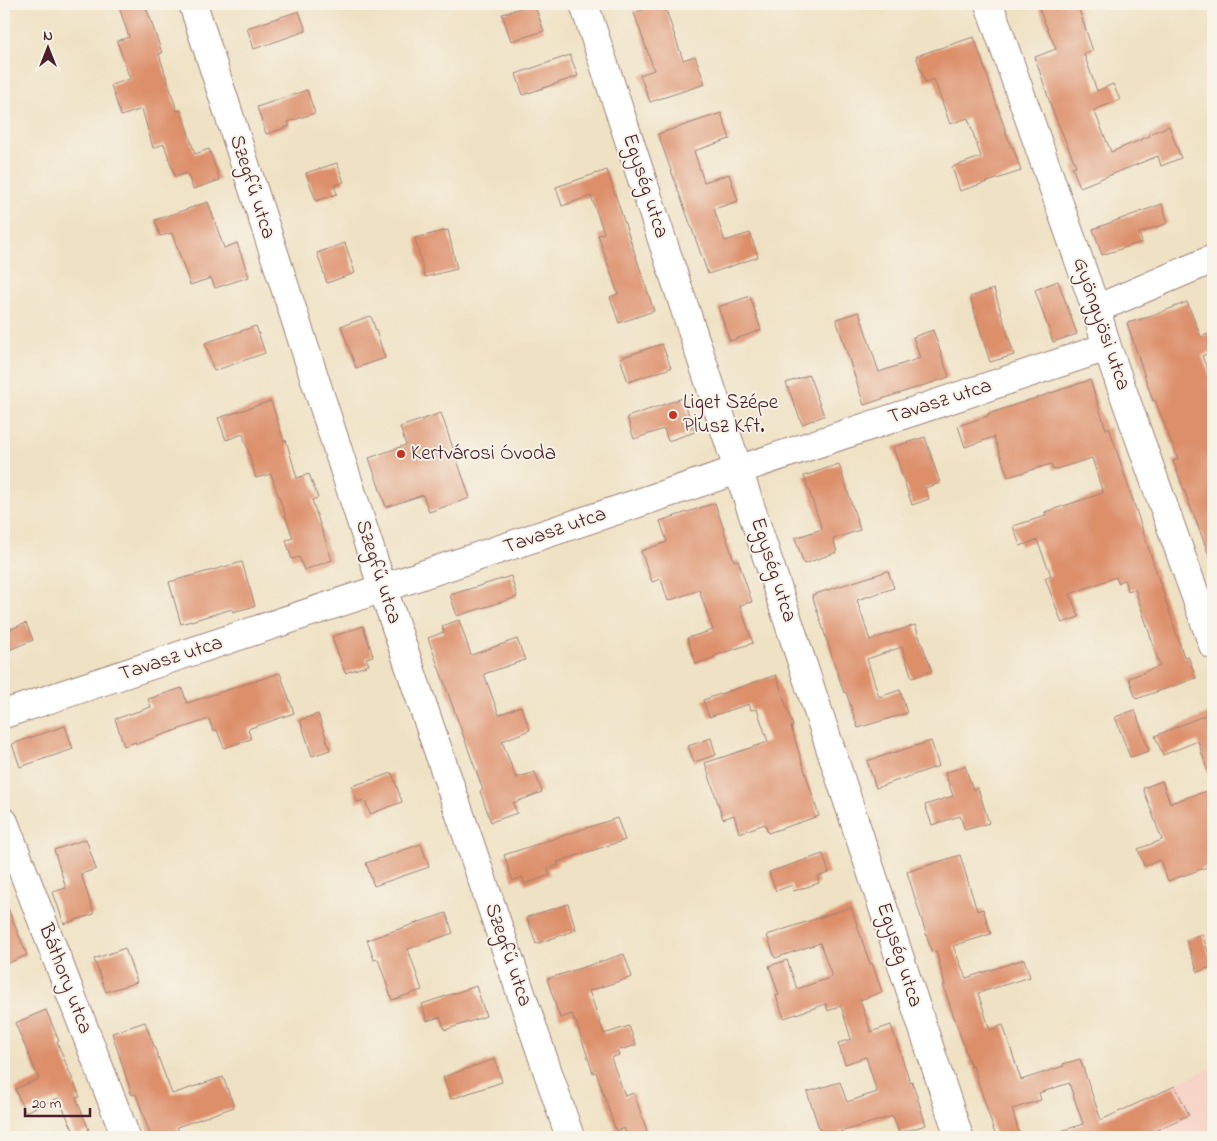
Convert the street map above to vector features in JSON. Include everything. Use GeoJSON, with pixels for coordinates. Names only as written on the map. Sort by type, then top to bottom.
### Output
{"type":"FeatureCollection","features":[{"type":"Feature","properties":{"kind":"street","name":"Szegfű utca"},"geometry":{"type":"LineString","coordinates":[[193,4],[383,589],[570,1137]]}},
{"type":"Feature","properties":{"kind":"street","name":"Egység utca"},"geometry":{"type":"LineString","coordinates":[[584,4],[960,1137]]}},
{"type":"Feature","properties":{"kind":"street","name":"Gyöngyösi utca"},"geometry":{"type":"LineString","coordinates":[[989,4],[1096,309],[1107,347],[1213,645]]}},
{"type":"Feature","properties":{"kind":"street"},"geometry":{"type":"LineString","coordinates":[[1096,309],[1213,259]]}},
{"type":"Feature","properties":{"kind":"street","name":"Tavasz utca"},"geometry":{"type":"LineString","coordinates":[[4,714],[1107,347]]}},
{"type":"Feature","properties":{"kind":"street","name":"Báthory utca"},"geometry":{"type":"LineString","coordinates":[[4,822],[126,1137]]}},
{"type":"Feature","properties":{"kind":"shaded area"},"geometry":{"type":"Polygon","coordinates":[[[1213,1067],[1213,1137],[1109,1137],[1102,1118],[1213,1067]]]}},
{"type":"Feature","properties":{"kind":"building"},"geometry":{"type":"Polygon","coordinates":[[[118,4],[145,4],[162,53],[159,54],[177,111],[181,110],[195,154],[209,149],[220,180],[193,189],[187,173],[175,177],[164,144],[153,148],[142,109],[121,116],[111,85],[130,79],[117,41],[129,37],[118,4]]]}},
{"type":"Feature","properties":{"kind":"building"},"geometry":{"type":"Polygon","coordinates":[[[534,4],[544,31],[511,41],[502,14],[534,4]]]}},
{"type":"Feature","properties":{"kind":"building"},"geometry":{"type":"Polygon","coordinates":[[[664,4],[683,60],[695,56],[705,84],[650,102],[640,75],[654,70],[634,13],[664,4]]]}},
{"type":"Feature","properties":{"kind":"building"},"geometry":{"type":"Polygon","coordinates":[[[1037,4],[1077,4],[1093,51],[1084,54],[1097,91],[1113,84],[1120,100],[1094,110],[1111,152],[1169,126],[1181,158],[1161,166],[1158,156],[1080,187],[1072,167],[1076,166],[1052,109],[1035,57],[1056,49],[1037,4]]]}},
{"type":"Feature","properties":{"kind":"building"},"geometry":{"type":"Polygon","coordinates":[[[299,11],[306,31],[254,49],[247,28],[299,11]]]}},
{"type":"Feature","properties":{"kind":"building"},"geometry":{"type":"Polygon","coordinates":[[[974,37],[1021,171],[960,191],[952,167],[981,157],[968,118],[950,124],[934,79],[925,82],[916,56],[974,37]]]}},
{"type":"Feature","properties":{"kind":"building"},"geometry":{"type":"Polygon","coordinates":[[[570,55],[578,76],[523,95],[516,74],[570,55]]]}},
{"type":"Feature","properties":{"kind":"building"},"geometry":{"type":"Polygon","coordinates":[[[307,90],[315,113],[288,122],[290,126],[266,134],[257,107],[307,90]]]}},
{"type":"Feature","properties":{"kind":"building"},"geometry":{"type":"Polygon","coordinates":[[[721,113],[730,139],[694,151],[704,182],[729,174],[738,201],[714,209],[725,241],[750,233],[758,257],[708,274],[658,134],[721,113]]]}},
{"type":"Feature","properties":{"kind":"building"},"geometry":{"type":"Polygon","coordinates":[[[337,163],[344,182],[334,186],[337,194],[316,201],[306,173],[337,163]]]}},
{"type":"Feature","properties":{"kind":"building"},"geometry":{"type":"Polygon","coordinates":[[[607,170],[654,311],[619,323],[610,297],[618,294],[598,235],[604,233],[591,196],[562,206],[556,187],[607,170]]]}},
{"type":"Feature","properties":{"kind":"building"},"geometry":{"type":"Polygon","coordinates":[[[208,202],[224,248],[237,243],[249,277],[215,288],[211,278],[190,285],[172,233],[160,236],[155,220],[208,202]]]}},
{"type":"Feature","properties":{"kind":"building"},"geometry":{"type":"Polygon","coordinates":[[[1162,204],[1168,223],[1139,233],[1142,242],[1102,255],[1093,229],[1162,204]]]}},
{"type":"Feature","properties":{"kind":"building"},"geometry":{"type":"Polygon","coordinates":[[[448,230],[457,269],[425,277],[415,238],[448,230]]]}},
{"type":"Feature","properties":{"kind":"building"},"geometry":{"type":"Polygon","coordinates":[[[345,243],[355,273],[327,283],[317,253],[345,243]]]}},
{"type":"Feature","properties":{"kind":"building"},"geometry":{"type":"Polygon","coordinates":[[[1058,281],[1077,334],[1053,342],[1035,290],[1058,281]]]}},
{"type":"Feature","properties":{"kind":"building"},"geometry":{"type":"Polygon","coordinates":[[[994,289],[1014,355],[990,362],[970,297],[994,289]]]}},
{"type":"Feature","properties":{"kind":"building"},"geometry":{"type":"Polygon","coordinates":[[[750,296],[761,330],[730,341],[718,307],[750,296]]]}},
{"type":"Feature","properties":{"kind":"building"},"geometry":{"type":"Polygon","coordinates":[[[1187,302],[1201,337],[1213,332],[1213,351],[1202,356],[1213,383],[1212,563],[1173,461],[1178,459],[1155,400],[1153,401],[1127,323],[1149,317],[1187,302]]]}},
{"type":"Feature","properties":{"kind":"building"},"geometry":{"type":"Polygon","coordinates":[[[859,312],[879,372],[920,358],[913,337],[933,330],[949,377],[864,405],[836,319],[859,312]]]}},
{"type":"Feature","properties":{"kind":"building"},"geometry":{"type":"Polygon","coordinates":[[[371,316],[385,358],[356,368],[341,326],[371,316]]]}},
{"type":"Feature","properties":{"kind":"building"},"geometry":{"type":"Polygon","coordinates":[[[256,326],[265,353],[214,371],[205,343],[256,326]]]}},
{"type":"Feature","properties":{"kind":"building"},"geometry":{"type":"Polygon","coordinates":[[[662,344],[671,368],[628,382],[620,358],[662,344]]]}},
{"type":"Feature","properties":{"kind":"building"},"geometry":{"type":"Polygon","coordinates":[[[809,375],[824,416],[802,424],[786,383],[809,375]]]}},
{"type":"Feature","properties":{"kind":"building"},"geometry":{"type":"Polygon","coordinates":[[[1090,380],[1106,429],[1109,427],[1184,657],[1188,656],[1196,678],[1136,699],[1129,678],[1160,666],[1135,589],[1128,591],[1124,580],[1118,583],[1116,577],[1070,594],[1079,617],[1062,623],[1045,578],[1051,575],[1037,540],[1020,546],[1013,526],[1046,516],[1045,512],[1103,493],[1092,458],[1053,470],[1051,464],[1008,477],[994,437],[965,447],[958,426],[1090,380]]]}},
{"type":"Feature","properties":{"kind":"building"},"geometry":{"type":"Polygon","coordinates":[[[683,398],[695,432],[668,441],[664,429],[634,439],[627,417],[683,398]]]}},
{"type":"Feature","properties":{"kind":"building"},"geometry":{"type":"Polygon","coordinates":[[[271,401],[284,441],[286,440],[297,478],[309,474],[318,498],[312,500],[332,560],[304,570],[299,557],[292,559],[286,540],[293,538],[271,474],[256,478],[243,434],[226,440],[218,418],[271,401]]]}},
{"type":"Feature","properties":{"kind":"building"},"geometry":{"type":"Polygon","coordinates":[[[441,413],[470,498],[429,512],[423,495],[386,507],[369,458],[406,445],[400,427],[441,413]]]}},
{"type":"Feature","properties":{"kind":"building"},"geometry":{"type":"Polygon","coordinates":[[[925,437],[940,483],[925,488],[929,499],[912,505],[893,447],[925,437]]]}},
{"type":"Feature","properties":{"kind":"building"},"geometry":{"type":"Polygon","coordinates":[[[839,464],[860,530],[833,539],[837,552],[804,564],[795,538],[822,529],[804,476],[839,464]]]}},
{"type":"Feature","properties":{"kind":"building"},"geometry":{"type":"Polygon","coordinates":[[[715,503],[734,561],[738,560],[752,602],[740,605],[753,643],[696,664],[687,638],[713,630],[699,590],[668,601],[661,579],[652,582],[641,551],[667,542],[660,521],[715,503]]]}},
{"type":"Feature","properties":{"kind":"building"},"geometry":{"type":"Polygon","coordinates":[[[242,562],[255,606],[233,612],[232,609],[181,624],[169,582],[242,562]]]}},
{"type":"Feature","properties":{"kind":"building"},"geometry":{"type":"Polygon","coordinates":[[[888,571],[894,588],[857,600],[870,640],[915,625],[932,671],[912,678],[902,647],[867,659],[879,697],[900,690],[907,713],[858,728],[846,692],[844,693],[812,595],[888,571]]]}},
{"type":"Feature","properties":{"kind":"building"},"geometry":{"type":"Polygon","coordinates":[[[511,576],[517,597],[457,616],[450,595],[511,576]]]}},
{"type":"Feature","properties":{"kind":"building"},"geometry":{"type":"Polygon","coordinates":[[[459,620],[471,655],[517,639],[525,660],[484,674],[499,715],[521,706],[530,730],[502,741],[516,778],[535,772],[542,792],[513,803],[517,813],[491,822],[480,791],[483,790],[428,638],[444,632],[442,626],[459,620]]]}},
{"type":"Feature","properties":{"kind":"building"},"geometry":{"type":"Polygon","coordinates":[[[26,623],[33,640],[4,652],[4,632],[26,623]]]}},
{"type":"Feature","properties":{"kind":"building"},"geometry":{"type":"Polygon","coordinates":[[[363,626],[373,656],[366,658],[369,665],[345,673],[332,637],[363,626]]]}},
{"type":"Feature","properties":{"kind":"building"},"geometry":{"type":"Polygon","coordinates":[[[280,673],[294,713],[248,729],[251,739],[224,748],[217,730],[213,731],[209,719],[136,744],[136,742],[124,746],[115,719],[151,707],[148,699],[182,688],[187,703],[280,673]]]}},
{"type":"Feature","properties":{"kind":"building"},"geometry":{"type":"Polygon","coordinates":[[[776,675],[819,816],[768,833],[765,824],[739,833],[734,815],[723,819],[705,763],[768,742],[757,709],[751,710],[749,704],[709,717],[703,700],[776,675]]]}},
{"type":"Feature","properties":{"kind":"building"},"geometry":{"type":"Polygon","coordinates":[[[1135,710],[1149,751],[1130,757],[1115,717],[1135,710]]]}},
{"type":"Feature","properties":{"kind":"building"},"geometry":{"type":"Polygon","coordinates":[[[1210,713],[1213,724],[1213,775],[1209,776],[1198,741],[1163,755],[1155,736],[1210,713]]]}},
{"type":"Feature","properties":{"kind":"building"},"geometry":{"type":"Polygon","coordinates":[[[318,714],[330,750],[312,756],[300,720],[318,714]]]}},
{"type":"Feature","properties":{"kind":"building"},"geometry":{"type":"Polygon","coordinates":[[[65,726],[73,749],[20,767],[12,744],[65,726]]]}},
{"type":"Feature","properties":{"kind":"building"},"geometry":{"type":"Polygon","coordinates":[[[711,738],[716,755],[694,762],[688,746],[711,738]]]}},
{"type":"Feature","properties":{"kind":"building"},"geometry":{"type":"Polygon","coordinates":[[[931,741],[939,766],[876,788],[867,761],[931,741]]]}},
{"type":"Feature","properties":{"kind":"building"},"geometry":{"type":"Polygon","coordinates":[[[965,766],[973,790],[978,788],[989,823],[965,830],[960,816],[932,825],[925,805],[953,796],[945,773],[965,766]]]}},
{"type":"Feature","properties":{"kind":"building"},"geometry":{"type":"Polygon","coordinates":[[[392,773],[402,802],[370,814],[365,800],[357,802],[352,786],[392,773]]]}},
{"type":"Feature","properties":{"kind":"building"},"geometry":{"type":"Polygon","coordinates":[[[1162,781],[1170,803],[1213,789],[1213,865],[1168,881],[1160,860],[1144,866],[1138,849],[1162,840],[1143,788],[1162,781]]]}},
{"type":"Feature","properties":{"kind":"building"},"geometry":{"type":"Polygon","coordinates":[[[617,818],[625,840],[557,862],[559,865],[548,869],[550,875],[525,884],[522,877],[513,881],[504,855],[617,818]]]}},
{"type":"Feature","properties":{"kind":"building"},"geometry":{"type":"Polygon","coordinates":[[[86,839],[96,869],[81,874],[94,914],[64,924],[53,892],[66,888],[54,850],[86,839]]]}},
{"type":"Feature","properties":{"kind":"building"},"geometry":{"type":"Polygon","coordinates":[[[421,844],[429,867],[374,886],[366,863],[421,844]]]}},
{"type":"Feature","properties":{"kind":"building"},"geometry":{"type":"Polygon","coordinates":[[[823,854],[829,873],[817,877],[819,883],[794,891],[792,885],[776,891],[769,872],[823,854]]]}},
{"type":"Feature","properties":{"kind":"building"},"geometry":{"type":"Polygon","coordinates":[[[960,855],[977,911],[983,909],[991,934],[953,946],[966,978],[1024,959],[1030,977],[978,993],[990,1030],[1003,1025],[1021,1080],[1080,1059],[1101,1120],[1175,1086],[1189,1115],[1141,1137],[1053,1137],[1052,1134],[1083,1124],[1069,1083],[1039,1093],[1041,1100],[1012,1109],[1020,1137],[996,1137],[973,1066],[971,1067],[943,985],[945,985],[936,951],[932,953],[907,872],[960,855]]]}},
{"type":"Feature","properties":{"kind":"building"},"geometry":{"type":"Polygon","coordinates":[[[4,899],[27,955],[4,965],[4,899]]]}},
{"type":"Feature","properties":{"kind":"building"},"geometry":{"type":"Polygon","coordinates":[[[568,904],[576,930],[536,944],[527,917],[568,904]]]}},
{"type":"Feature","properties":{"kind":"building"},"geometry":{"type":"Polygon","coordinates":[[[851,907],[870,964],[872,963],[882,992],[860,1000],[871,1032],[891,1025],[926,1125],[899,1133],[893,1116],[840,1132],[841,1137],[822,1137],[807,1092],[840,1082],[847,1102],[877,1092],[866,1057],[845,1064],[838,1043],[851,1039],[841,1006],[828,1011],[826,1004],[784,1018],[776,996],[779,995],[769,966],[787,960],[797,989],[832,977],[820,943],[775,958],[767,935],[851,907]]]}},
{"type":"Feature","properties":{"kind":"building"},"geometry":{"type":"Polygon","coordinates":[[[446,913],[453,933],[408,949],[422,990],[392,1000],[378,959],[374,960],[367,940],[446,913]]]}},
{"type":"Feature","properties":{"kind":"building"},"geometry":{"type":"Polygon","coordinates":[[[1202,934],[1213,966],[1198,972],[1186,940],[1202,934]]]}},
{"type":"Feature","properties":{"kind":"building"},"geometry":{"type":"Polygon","coordinates":[[[125,948],[137,982],[106,992],[94,959],[125,948]]]}},
{"type":"Feature","properties":{"kind":"building"},"geometry":{"type":"Polygon","coordinates":[[[624,954],[632,977],[589,991],[604,1034],[629,1026],[636,1045],[617,1051],[619,1055],[611,1058],[625,1096],[634,1093],[649,1137],[628,1137],[624,1128],[616,1131],[596,1072],[593,1073],[576,1022],[572,1014],[560,1018],[547,979],[624,954]]]}},
{"type":"Feature","properties":{"kind":"building"},"geometry":{"type":"Polygon","coordinates":[[[476,986],[486,1016],[445,1030],[440,1017],[427,1021],[422,1004],[476,986]]]}},
{"type":"Feature","properties":{"kind":"building"},"geometry":{"type":"Polygon","coordinates":[[[46,1010],[80,1097],[76,1098],[89,1130],[76,1136],[58,1098],[25,1112],[15,1089],[39,1079],[15,1023],[46,1010]]]}},
{"type":"Feature","properties":{"kind":"building"},"geometry":{"type":"Polygon","coordinates":[[[145,1022],[172,1094],[223,1077],[234,1107],[177,1127],[180,1133],[168,1137],[151,1137],[136,1094],[132,1095],[112,1033],[145,1022]]]}},
{"type":"Feature","properties":{"kind":"building"},"geometry":{"type":"Polygon","coordinates":[[[495,1059],[502,1082],[451,1099],[443,1077],[495,1059]]]}},
{"type":"Feature","properties":{"kind":"place","name":"Liget Szépe Plusz Kft."},"geometry":{"type":"Point","coordinates":[673,415]}},
{"type":"Feature","properties":{"kind":"place","name":"Kertvárosi Óvoda"},"geometry":{"type":"Point","coordinates":[401,454]}}]}
